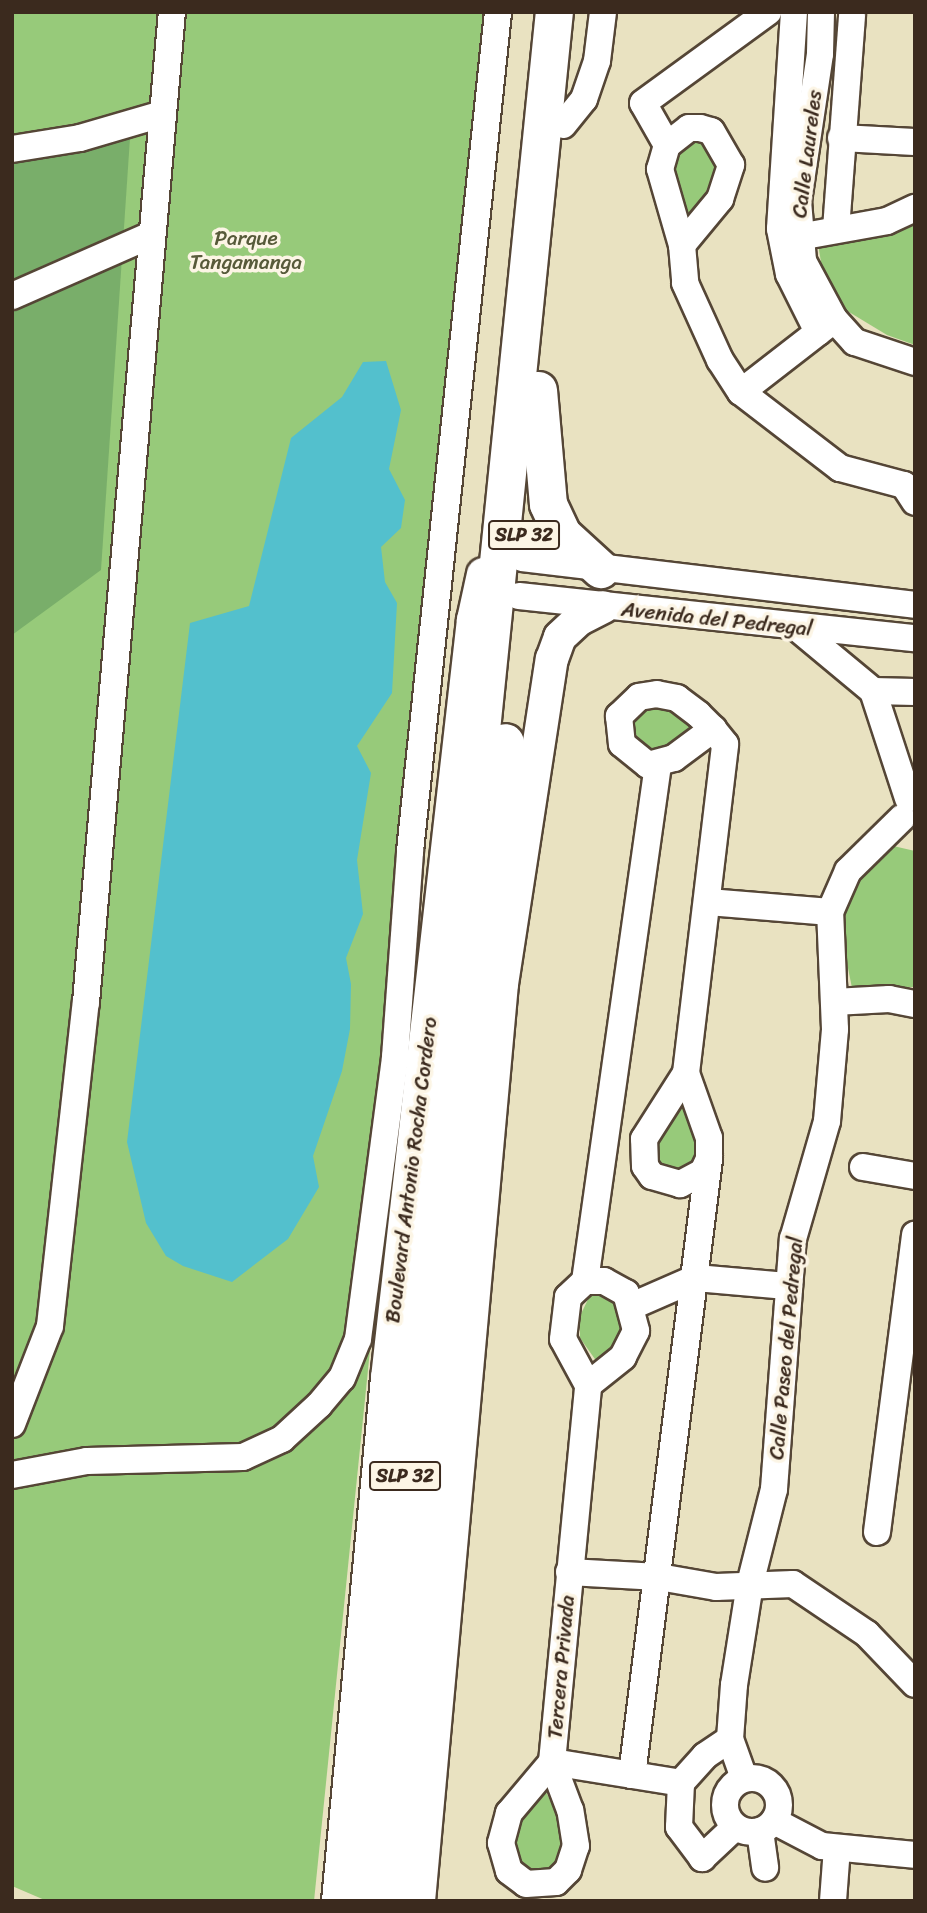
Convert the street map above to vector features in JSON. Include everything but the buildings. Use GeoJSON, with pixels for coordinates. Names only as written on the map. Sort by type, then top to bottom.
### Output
{"type":"FeatureCollection","features":[{"type":"Feature","properties":{"kind":"highway","name":"SLP 32"},"geometry":{"type":"LineString","coordinates":[[395,1901],[512,443],[554,12]]}},
{"type":"Feature","properties":{"kind":"highway","name":"SLP 32"},"geometry":{"type":"LineString","coordinates":[[362,1901],[461,1055],[493,871],[574,12]]}},
{"type":"Feature","properties":{"kind":"highway"},"geometry":{"type":"LineString","coordinates":[[538,390],[548,504],[562,534],[600,569]]}},
{"type":"Feature","properties":{"kind":"highway"},"geometry":{"type":"LineString","coordinates":[[493,871],[502,984]]}},
{"type":"Feature","properties":{"kind":"main road","name":"Boulevard Antonio Rocha Cordero"},"geometry":{"type":"LineString","coordinates":[[338,1901],[387,1378],[473,620],[512,443]]}},
{"type":"Feature","properties":{"kind":"main road"},"geometry":{"type":"LineString","coordinates":[[419,1901],[502,984],[552,659],[561,637],[578,620],[603,607]]}},
{"type":"Feature","properties":{"kind":"street"},"geometry":{"type":"LineString","coordinates":[[12,1424],[52,1312],[86,1002],[172,12]]}},
{"type":"Feature","properties":{"kind":"street"},"geometry":{"type":"LineString","coordinates":[[12,1475],[87,1461],[243,1457],[282,1439],[319,1405],[342,1378],[358,1339],[395,1057],[410,851],[498,12]]}},
{"type":"Feature","properties":{"kind":"street"},"geometry":{"type":"LineString","coordinates":[[563,124],[584,99],[597,61],[603,12]]}},
{"type":"Feature","properties":{"kind":"street"},"geometry":{"type":"LineString","coordinates":[[667,145],[643,103],[768,12]]}},
{"type":"Feature","properties":{"kind":"street"},"geometry":{"type":"LineString","coordinates":[[794,12],[789,233],[887,221],[915,208]]}},
{"type":"Feature","properties":{"kind":"street","name":"Calle Laureles"},"geometry":{"type":"LineString","coordinates":[[821,12],[820,54],[799,201],[789,233],[803,261],[826,326],[855,342],[915,362]]}},
{"type":"Feature","properties":{"kind":"street"},"geometry":{"type":"LineString","coordinates":[[792,80],[820,54],[853,14]]}},
{"type":"Feature","properties":{"kind":"street"},"geometry":{"type":"LineString","coordinates":[[836,229],[841,138],[853,14]]}},
{"type":"Feature","properties":{"kind":"street"},"geometry":{"type":"LineString","coordinates":[[12,149],[80,138],[162,114]]}},
{"type":"Feature","properties":{"kind":"street"},"geometry":{"type":"LineString","coordinates":[[682,245],[720,199],[731,165],[711,131],[689,128],[667,145],[660,169],[682,245],[685,284],[720,360],[741,392],[840,468],[911,489]]}},
{"type":"Feature","properties":{"kind":"street"},"geometry":{"type":"LineString","coordinates":[[841,138],[914,137]]}},
{"type":"Feature","properties":{"kind":"street"},"geometry":{"type":"LineString","coordinates":[[12,296],[151,235]]}},
{"type":"Feature","properties":{"kind":"street"},"geometry":{"type":"LineString","coordinates":[[741,392],[826,326]]}},
{"type":"Feature","properties":{"kind":"street","name":"Avenida del Pedregal"},"geometry":{"type":"LineString","coordinates":[[522,558],[915,605]]}},
{"type":"Feature","properties":{"kind":"street"},"geometry":{"type":"LineString","coordinates":[[687,613],[691,579]]}},
{"type":"Feature","properties":{"kind":"street","name":"Avenida del Pedregal"},"geometry":{"type":"LineString","coordinates":[[519,596],[915,638]]}},
{"type":"Feature","properties":{"kind":"street"},"geometry":{"type":"LineString","coordinates":[[796,627],[873,691],[915,692]]}},
{"type":"Feature","properties":{"kind":"street","name":"Calle Paseo del Pedregal"},"geometry":{"type":"LineString","coordinates":[[744,1778],[730,1739],[750,1584],[774,1489],[787,1286],[793,1239],[827,1121],[834,1002],[830,912],[848,871],[910,812],[904,749],[873,691]]}},
{"type":"Feature","properties":{"kind":"street"},"geometry":{"type":"LineString","coordinates":[[709,1159],[703,1172],[680,1184],[652,1176],[645,1166],[644,1139],[685,1073],[709,902],[725,744],[713,729],[677,698],[657,694],[632,701],[619,716],[622,744],[638,760],[658,765],[713,729]]}},
{"type":"Feature","properties":{"kind":"street"},"geometry":{"type":"LineString","coordinates":[[585,1281],[604,1281],[626,1293],[632,1306],[636,1331],[623,1357],[588,1385],[563,1339],[568,1297],[585,1281],[658,765]]}},
{"type":"Feature","properties":{"kind":"street"},"geometry":{"type":"LineString","coordinates":[[709,902],[830,912]]}},
{"type":"Feature","properties":{"kind":"street"},"geometry":{"type":"LineString","coordinates":[[834,1002],[889,999],[915,1004]]}},
{"type":"Feature","properties":{"kind":"street"},"geometry":{"type":"LineString","coordinates":[[632,1774],[659,1577],[709,1159],[709,1138],[685,1073]]}},
{"type":"Feature","properties":{"kind":"street"},"geometry":{"type":"LineString","coordinates":[[863,1167],[915,1176]]}},
{"type":"Feature","properties":{"kind":"street"},"geometry":{"type":"LineString","coordinates":[[877,1532],[915,1234]]}},
{"type":"Feature","properties":{"kind":"street"},"geometry":{"type":"LineString","coordinates":[[632,1306],[696,1278],[787,1286]]}},
{"type":"Feature","properties":{"kind":"street","name":"Tercera Privada"},"geometry":{"type":"LineString","coordinates":[[552,1762],[588,1385]]}},
{"type":"Feature","properties":{"kind":"street","name":"Tercera Privada"},"geometry":{"type":"LineString","coordinates":[[569,1572],[659,1577],[716,1587],[793,1584],[867,1634],[915,1684]]}},
{"type":"Feature","properties":{"kind":"street"},"geometry":{"type":"LineString","coordinates":[[730,1739],[705,1756],[681,1783],[679,1827],[702,1858],[756,1827],[779,1805],[774,1789],[761,1779],[744,1778],[725,1796],[725,1813],[756,1827],[822,1846],[915,1855]]}},
{"type":"Feature","properties":{"kind":"street"},"geometry":{"type":"LineString","coordinates":[[552,1762],[681,1783]]}},
{"type":"Feature","properties":{"kind":"street"},"geometry":{"type":"LineString","coordinates":[[552,1762],[570,1810],[576,1846],[562,1891],[526,1884],[509,1871],[502,1843],[509,1813],[552,1762]]}},
{"type":"Feature","properties":{"kind":"street"},"geometry":{"type":"LineString","coordinates":[[756,1827],[765,1868]]}},
{"type":"Feature","properties":{"kind":"street"},"geometry":{"type":"LineString","coordinates":[[833,1901],[837,1848]]}},
{"type":"Feature","properties":{"kind":"green space","name":"Parque Tangamanga"},"geometry":{"type":"Polygon","coordinates":[[[12,12],[506,12],[314,1901],[47,1901],[12,1886],[12,12]]]}},
{"type":"Feature","properties":{"kind":"green space"},"geometry":{"type":"Polygon","coordinates":[[[131,123],[101,570],[12,635],[12,161],[131,123]]]}},
{"type":"Feature","properties":{"kind":"green space"},"geometry":{"type":"Polygon","coordinates":[[[692,138],[708,144],[719,164],[701,202],[682,221],[672,170],[676,155],[692,138]]]}},
{"type":"Feature","properties":{"kind":"green space"},"geometry":{"type":"Polygon","coordinates":[[[915,217],[915,345],[887,335],[844,309],[823,274],[817,238],[915,217]]]}},
{"type":"Feature","properties":{"kind":"green space"},"geometry":{"type":"Polygon","coordinates":[[[657,703],[702,726],[660,755],[638,741],[632,720],[646,706],[657,703]]]}},
{"type":"Feature","properties":{"kind":"green space"},"geometry":{"type":"Polygon","coordinates":[[[889,845],[915,851],[915,987],[852,988],[844,948],[846,903],[852,886],[889,845]]]}},
{"type":"Feature","properties":{"kind":"green space"},"geometry":{"type":"Polygon","coordinates":[[[687,1100],[704,1141],[685,1173],[663,1171],[653,1159],[657,1137],[687,1100]]]}},
{"type":"Feature","properties":{"kind":"green space"},"geometry":{"type":"Polygon","coordinates":[[[607,1286],[629,1331],[597,1362],[580,1338],[580,1316],[592,1291],[607,1286]]]}},
{"type":"Feature","properties":{"kind":"green space"},"geometry":{"type":"Polygon","coordinates":[[[546,1792],[559,1818],[565,1846],[557,1864],[544,1873],[529,1871],[519,1861],[512,1841],[529,1803],[546,1792]]]}},
{"type":"Feature","properties":{"kind":"water"},"geometry":{"type":"Polygon","coordinates":[[[386,361],[401,410],[389,469],[405,500],[401,528],[381,547],[385,582],[397,603],[392,693],[357,746],[371,773],[357,860],[363,914],[346,958],[351,984],[350,1029],[342,1071],[313,1156],[319,1187],[288,1239],[232,1282],[183,1266],[166,1256],[146,1223],[127,1142],[190,623],[249,606],[291,438],[342,397],[363,362],[386,361]]]}}]}
